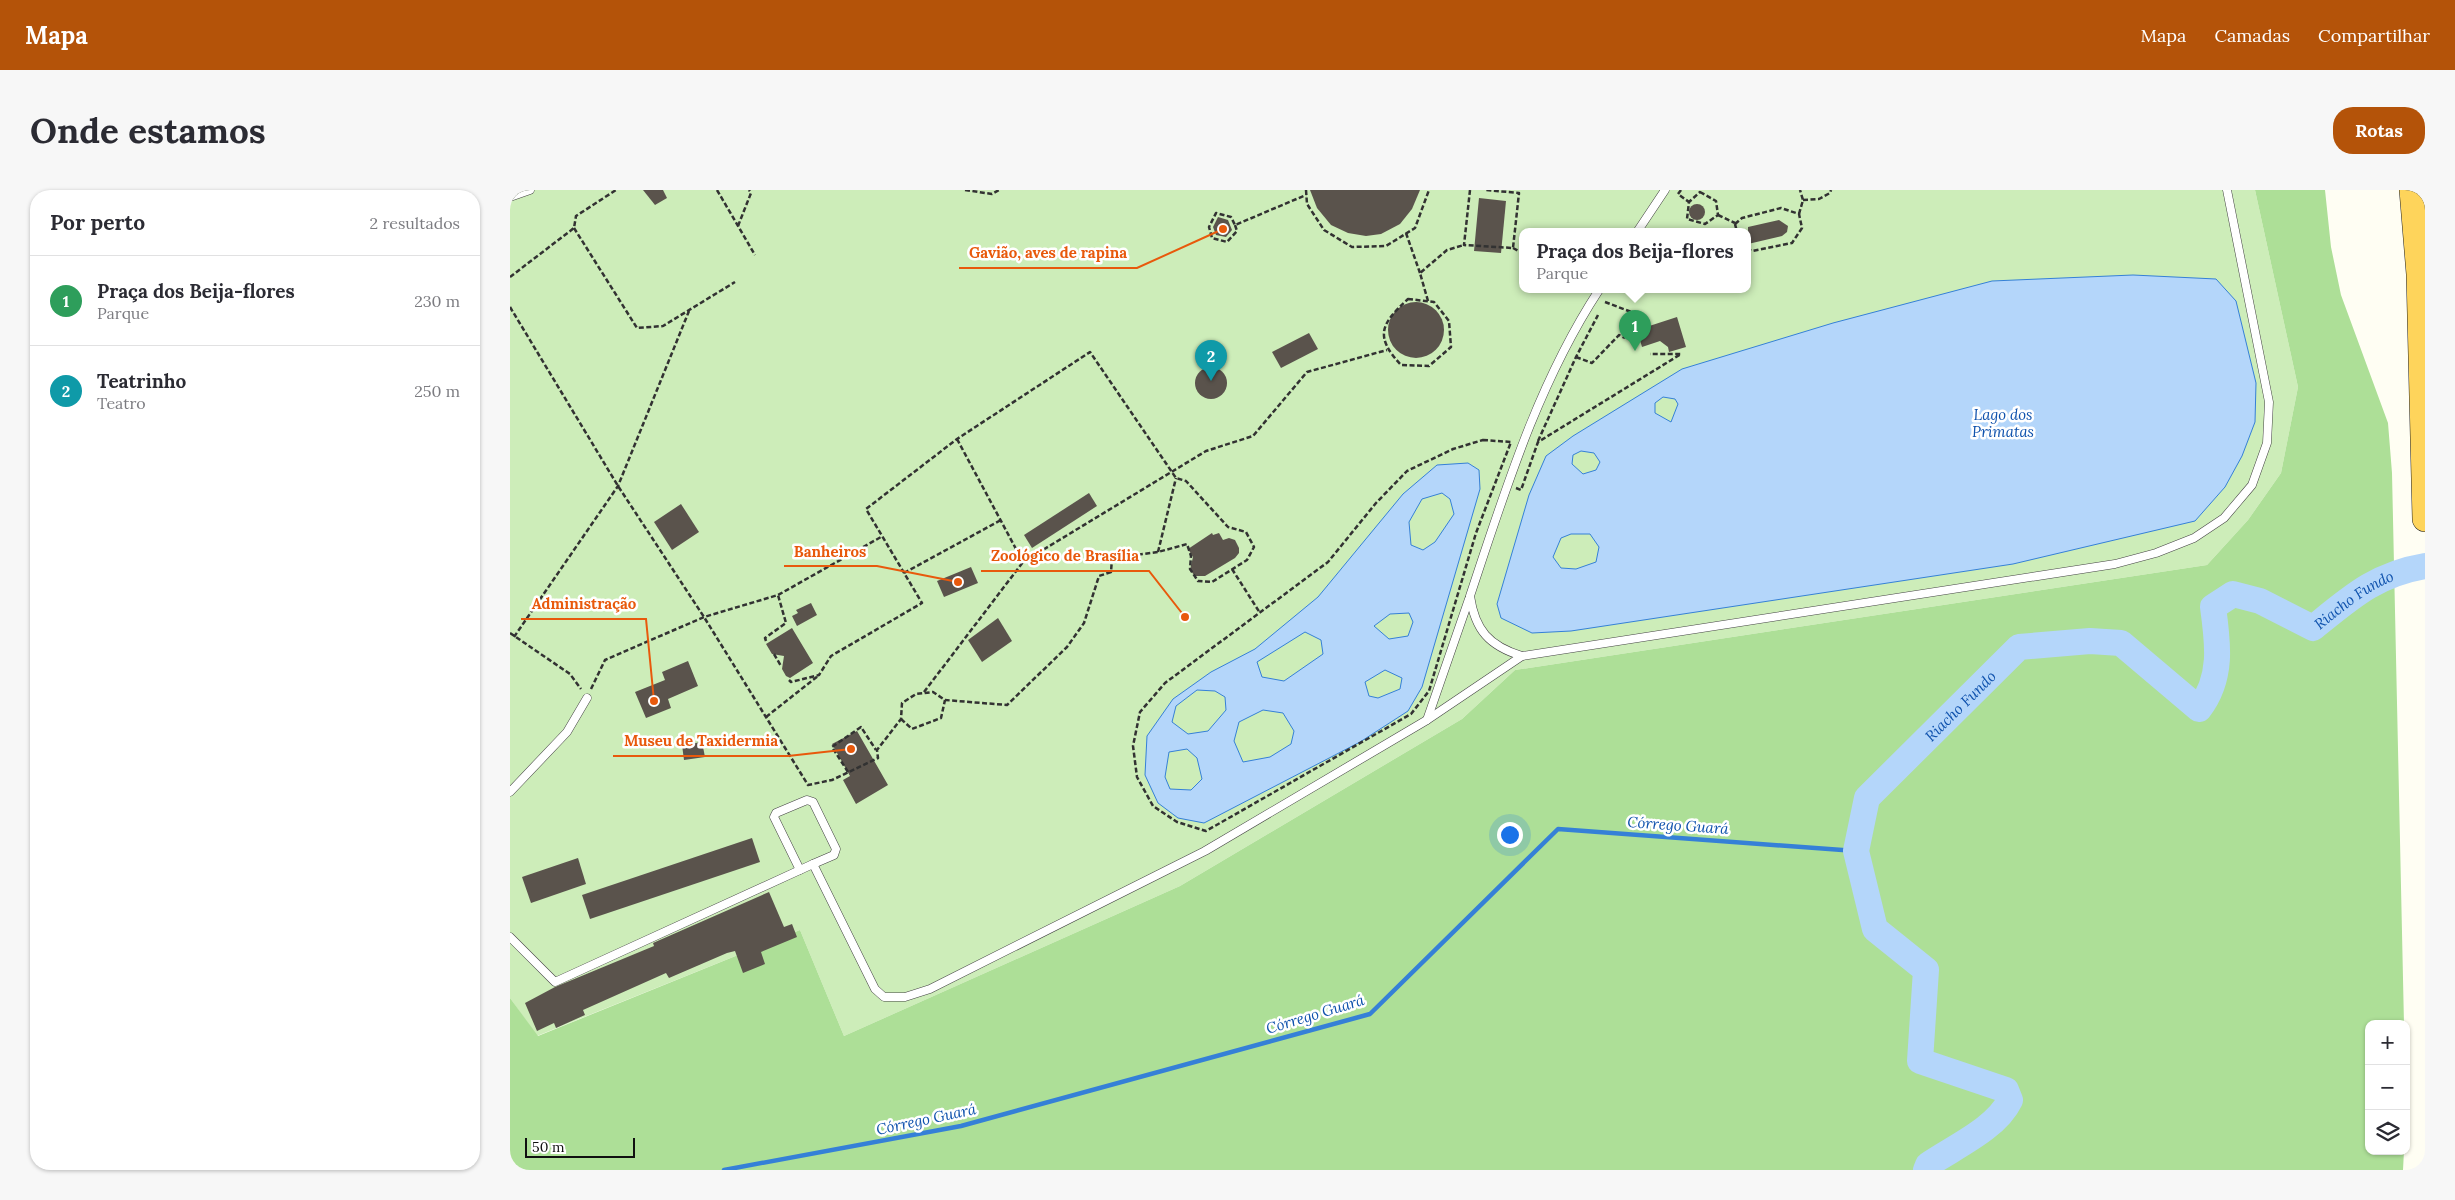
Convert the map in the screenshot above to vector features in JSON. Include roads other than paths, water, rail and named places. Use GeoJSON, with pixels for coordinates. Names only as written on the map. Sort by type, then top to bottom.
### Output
{"type":"FeatureCollection","features":[{"type":"Feature","properties":{"kind":"highway"},"geometry":{"type":"LineString","coordinates":[[2412,191],[2419,274],[2425,519]]}},
{"type":"Feature","properties":{"kind":"lane"},"geometry":{"type":"LineString","coordinates":[[510,197],[530,190]]}},
{"type":"Feature","properties":{"kind":"lane"},"geometry":{"type":"LineString","coordinates":[[1640,228],[1665,190]]}},
{"type":"Feature","properties":{"kind":"lane"},"geometry":{"type":"LineString","coordinates":[[813,864],[875,989],[884,997],[905,998],[930,989],[1205,851],[1427,720],[1522,656],[2115,564],[2156,553],[2194,538],[2224,518],[2252,485],[2267,443],[2269,402],[2227,190]]}},
{"type":"Feature","properties":{"kind":"lane"},"geometry":{"type":"LineString","coordinates":[[1427,720],[1527,431],[1546,387],[1597,293]]}},
{"type":"Feature","properties":{"kind":"lane"},"geometry":{"type":"LineString","coordinates":[[1470,596],[1472,608],[1482,631],[1490,642],[1503,650],[1522,656]]}},
{"type":"Feature","properties":{"kind":"lane"},"geometry":{"type":"LineString","coordinates":[[510,792],[567,732],[587,698]]}},
{"type":"Feature","properties":{"kind":"lane"},"geometry":{"type":"LineString","coordinates":[[510,937],[555,982],[834,855],[836,850],[813,802],[807,800],[776,813],[774,817],[800,870]]}},
{"type":"Feature","properties":{"kind":"water","name":"Lago dos Primatas"},"geometry":{"type":"Polygon","coordinates":[[[2133,275],[2216,279],[2236,301],[2256,383],[2255,422],[2242,456],[2225,487],[2195,521],[2013,564],[1571,631],[1532,633],[1501,618],[1497,604],[1529,495],[1546,456],[1573,436],[1682,369],[1833,323],[1992,281],[2133,275]],[[1663,397],[1655,403],[1655,413],[1671,422],[1678,404],[1675,399],[1663,397]],[[1581,451],[1573,455],[1572,464],[1583,474],[1596,470],[1600,462],[1594,453],[1581,451]],[[1571,534],[1561,538],[1553,557],[1561,568],[1576,569],[1596,562],[1599,547],[1590,534],[1571,534]]]}},
{"type":"Feature","properties":{"kind":"water"},"geometry":{"type":"Polygon","coordinates":[[[1468,463],[1479,470],[1480,489],[1422,687],[1408,711],[1360,742],[1204,823],[1178,818],[1158,803],[1145,775],[1147,736],[1173,699],[1211,672],[1255,649],[1318,597],[1403,494],[1437,465],[1468,463]],[[1442,493],[1422,499],[1409,522],[1411,545],[1423,550],[1435,542],[1454,514],[1450,499],[1442,493]],[[1409,613],[1390,614],[1374,626],[1389,639],[1408,636],[1413,622],[1409,613]],[[1305,632],[1257,662],[1262,677],[1284,681],[1323,654],[1321,640],[1305,632]],[[1385,670],[1365,682],[1369,696],[1378,698],[1400,689],[1402,678],[1385,670]],[[1197,690],[1176,706],[1172,722],[1188,734],[1208,731],[1226,710],[1225,697],[1215,691],[1197,690]],[[1263,710],[1239,722],[1234,741],[1243,762],[1270,757],[1291,744],[1294,731],[1283,713],[1263,710]],[[1187,749],[1169,752],[1165,777],[1170,789],[1191,790],[1202,779],[1197,758],[1187,749]]]}},
{"type":"Feature","properties":{"kind":"waterway","name":"Riacho Fundo"},"geometry":{"type":"LineString","coordinates":[[1926,1170],[1928,1165],[1985,1129],[2004,1110],[2010,1100],[2006,1090],[1920,1061],[1926,970],[1875,929],[1856,851],[1867,798],[2019,647],[2090,641],[2121,643],[2199,709],[2212,685],[2217,660],[2213,607],[2233,594],[2260,601],[2313,628],[2352,597],[2378,581],[2425,566]]}},
{"type":"Feature","properties":{"kind":"waterway","name":"Córrego Guará"},"geometry":{"type":"LineString","coordinates":[[724,1170],[961,1126],[1370,1014],[1558,829],[1856,851]]}},
{"type":"Feature","properties":{"kind":"place","name":"Gavião, aves de rapina"},"geometry":{"type":"Point","coordinates":[1223,229]}},
{"type":"Feature","properties":{"kind":"place","name":"Praça dos Beija-flores"},"geometry":{"type":"Point","coordinates":[1635,351]}},
{"type":"Feature","properties":{"kind":"place","name":"Teatrinho"},"geometry":{"type":"Point","coordinates":[1211,381]}},
{"type":"Feature","properties":{"kind":"place","name":"Banheiros"},"geometry":{"type":"Point","coordinates":[958,582]}},
{"type":"Feature","properties":{"kind":"place","name":"Zoológico de Brasília"},"geometry":{"type":"Point","coordinates":[1185,617]}},
{"type":"Feature","properties":{"kind":"place","name":"Administração"},"geometry":{"type":"Point","coordinates":[654,701]}},
{"type":"Feature","properties":{"kind":"place","name":"Museu de Taxidermia"},"geometry":{"type":"Point","coordinates":[851,749]}}]}
